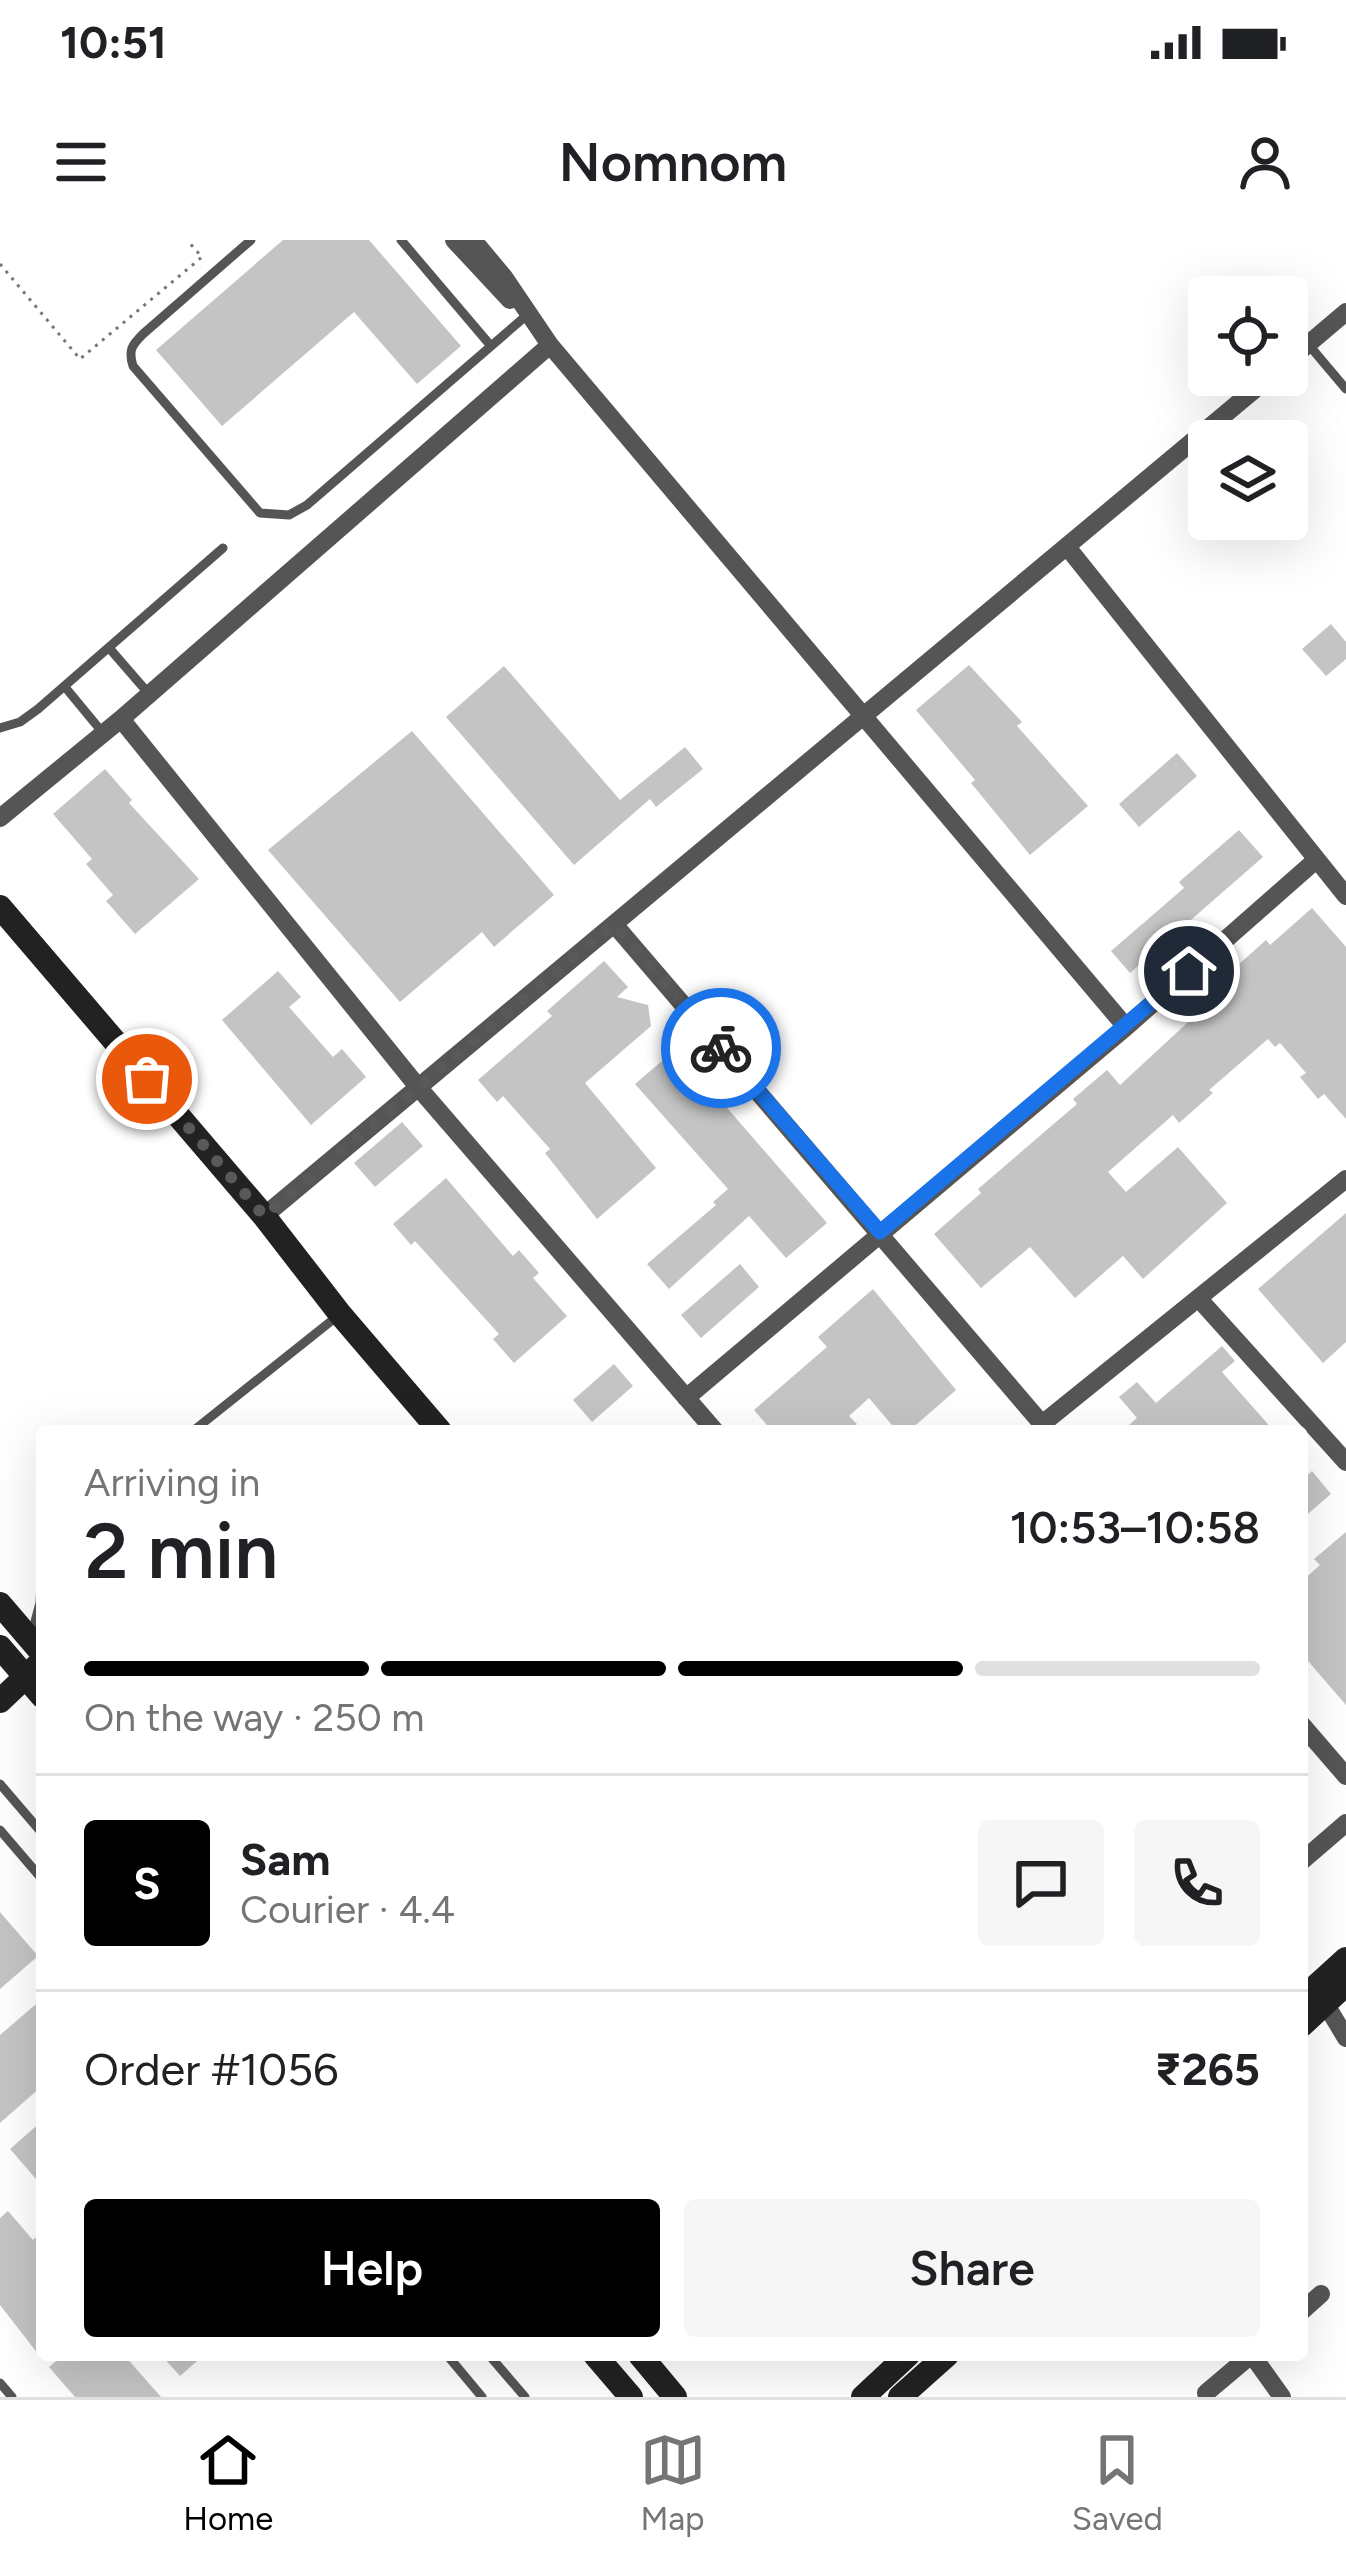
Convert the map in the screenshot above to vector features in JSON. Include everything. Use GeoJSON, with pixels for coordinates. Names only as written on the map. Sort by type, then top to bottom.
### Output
{"type":"FeatureCollection","features":[{"type":"Feature","properties":{"kind":"street"},"geometry":{"type":"LineString","coordinates":[[454,240],[492,285],[527,315]]}},
{"type":"Feature","properties":{"kind":"street"},"geometry":{"type":"LineString","coordinates":[[472,240],[504,277],[550,345],[1126,1027]]}},
{"type":"Feature","properties":{"kind":"street"},"geometry":{"type":"LineString","coordinates":[[1308,344],[1346,312]]}},
{"type":"Feature","properties":{"kind":"street"},"geometry":{"type":"LineString","coordinates":[[0,818],[121,719],[550,345]]}},
{"type":"Feature","properties":{"kind":"street"},"geometry":{"type":"LineString","coordinates":[[264,1216],[1247,396]]}},
{"type":"Feature","properties":{"kind":"street"},"geometry":{"type":"LineString","coordinates":[[1068,548],[1316,860],[1342,884]]}},
{"type":"Feature","properties":{"kind":"street"},"geometry":{"type":"LineString","coordinates":[[121,719],[418,1087],[710,1425]]}},
{"type":"Feature","properties":{"kind":"street"},"geometry":{"type":"LineString","coordinates":[[686,1397],[1126,1027],[1316,860]]}},
{"type":"Feature","properties":{"kind":"street"},"geometry":{"type":"LineString","coordinates":[[0,907],[435,1425]]}},
{"type":"Feature","properties":{"kind":"street"},"geometry":{"type":"LineString","coordinates":[[614,924],[1042,1425]]}},
{"type":"Feature","properties":{"kind":"street"},"geometry":{"type":"LineString","coordinates":[[1049,1425],[1346,1179]]}},
{"type":"Feature","properties":{"kind":"street"},"geometry":{"type":"LineString","coordinates":[[1199,1299],[1346,1462]]}},
{"type":"Feature","properties":{"kind":"street"},"geometry":{"type":"LineString","coordinates":[[0,1604],[24,1663],[0,1701]]}},
{"type":"Feature","properties":{"kind":"street"},"geometry":{"type":"LineString","coordinates":[[1308,1732],[1346,1776]]}},
{"type":"Feature","properties":{"kind":"street"},"geometry":{"type":"LineString","coordinates":[[1308,1857],[1346,1823]]}},
{"type":"Feature","properties":{"kind":"street"},"geometry":{"type":"LineString","coordinates":[[1314,2001],[1346,1959]]}},
{"type":"Feature","properties":{"kind":"street"},"geometry":{"type":"LineString","coordinates":[[1314,2001],[1346,1984]]}},
{"type":"Feature","properties":{"kind":"street"},"geometry":{"type":"LineString","coordinates":[[1314,2001],[1346,2038]]}},
{"type":"Feature","properties":{"kind":"street"},"geometry":{"type":"LineString","coordinates":[[1308,2306],[1321,2294]]}},
{"type":"Feature","properties":{"kind":"street"},"geometry":{"type":"LineString","coordinates":[[600,2361],[632,2397]]}},
{"type":"Feature","properties":{"kind":"street"},"geometry":{"type":"LineString","coordinates":[[645,2361],[675,2397]]}},
{"type":"Feature","properties":{"kind":"street"},"geometry":{"type":"LineString","coordinates":[[863,2397],[902,2361]]}},
{"type":"Feature","properties":{"kind":"street"},"geometry":{"type":"LineString","coordinates":[[900,2397],[940,2361]]}},
{"type":"Feature","properties":{"kind":"street"},"geometry":{"type":"LineString","coordinates":[[1207,2393],[1244,2361]]}},
{"type":"Feature","properties":{"kind":"street"},"geometry":{"type":"LineString","coordinates":[[1255,2361],[1282,2397]]}},
{"type":"Feature","properties":{"kind":"lane"},"geometry":{"type":"LineString","coordinates":[[251,240],[143,334],[130,355],[133,365],[260,513],[289,515],[308,505],[527,315]]}},
{"type":"Feature","properties":{"kind":"lane"},"geometry":{"type":"LineString","coordinates":[[400,240],[491,346]]}},
{"type":"Feature","properties":{"kind":"lane"},"geometry":{"type":"LineString","coordinates":[[1308,344],[1346,389]]}},
{"type":"Feature","properties":{"kind":"lane"},"geometry":{"type":"LineString","coordinates":[[0,728],[20,722],[64,687],[223,548]]}},
{"type":"Feature","properties":{"kind":"lane"},"geometry":{"type":"LineString","coordinates":[[110,649],[149,694]]}},
{"type":"Feature","properties":{"kind":"lane"},"geometry":{"type":"LineString","coordinates":[[64,687],[103,733]]}},
{"type":"Feature","properties":{"kind":"lane"},"geometry":{"type":"LineString","coordinates":[[201,1425],[340,1313]]}},
{"type":"Feature","properties":{"kind":"lane"},"geometry":{"type":"LineString","coordinates":[[24,1663],[36,1618]]}},
{"type":"Feature","properties":{"kind":"lane"},"geometry":{"type":"LineString","coordinates":[[0,1784],[36,1826]]}},
{"type":"Feature","properties":{"kind":"lane"},"geometry":{"type":"LineString","coordinates":[[0,1830],[36,1872]]}},
{"type":"Feature","properties":{"kind":"lane"},"geometry":{"type":"LineString","coordinates":[[452,2361],[482,2397]]}},
{"type":"Feature","properties":{"kind":"lane"},"geometry":{"type":"LineString","coordinates":[[494,2361],[525,2397]]}},
{"type":"Feature","properties":{"kind":"lane"},"geometry":{"type":"LineString","coordinates":[[0,2383],[12,2397]]}},
{"type":"Feature","properties":{"kind":"path"},"geometry":{"type":"LineString","coordinates":[[0,263],[80,359],[202,257],[188,240]]}},
{"type":"Feature","properties":{"kind":"building"},"geometry":{"type":"Polygon","coordinates":[[[283,240],[369,240],[461,346],[417,384],[354,312],[222,426],[156,350],[283,240]]]}},
{"type":"Feature","properties":{"kind":"building"},"geometry":{"type":"Polygon","coordinates":[[[1331,624],[1346,642],[1346,659],[1326,676],[1302,649],[1331,624]]]}},
{"type":"Feature","properties":{"kind":"building"},"geometry":{"type":"Polygon","coordinates":[[[969,665],[1022,722],[1017,726],[1088,806],[1030,855],[916,710],[969,665]]]}},
{"type":"Feature","properties":{"kind":"building"},"geometry":{"type":"Polygon","coordinates":[[[504,666],[620,800],[685,747],[703,769],[656,807],[650,799],[574,865],[446,717],[504,666]]]}},
{"type":"Feature","properties":{"kind":"building"},"geometry":{"type":"Polygon","coordinates":[[[412,731],[554,895],[494,947],[482,932],[400,1002],[268,850],[412,731]]]}},
{"type":"Feature","properties":{"kind":"building"},"geometry":{"type":"Polygon","coordinates":[[[1177,753],[1197,776],[1139,827],[1119,804],[1177,753]]]}},
{"type":"Feature","properties":{"kind":"building"},"geometry":{"type":"Polygon","coordinates":[[[105,769],[132,800],[129,803],[199,879],[135,934],[106,901],[113,895],[86,864],[92,859],[53,814],[105,769]]]}},
{"type":"Feature","properties":{"kind":"building"},"geometry":{"type":"Polygon","coordinates":[[[1239,830],[1263,857],[1130,973],[1111,951],[1184,888],[1179,882],[1239,830]]]}},
{"type":"Feature","properties":{"kind":"building"},"geometry":{"type":"Polygon","coordinates":[[[1312,908],[1346,947],[1346,1119],[1324,1094],[1318,1099],[1300,1077],[1306,1073],[1280,1043],[1275,1047],[1268,1039],[1179,1123],[1173,1115],[1108,1172],[1126,1192],[1178,1147],[1227,1203],[1143,1279],[1123,1256],[1075,1298],[1030,1247],[981,1288],[934,1234],[981,1193],[978,1189],[1077,1104],[1073,1099],[1107,1070],[1120,1085],[1225,988],[1219,982],[1266,940],[1270,945],[1312,908]]]}},
{"type":"Feature","properties":{"kind":"building"},"geometry":{"type":"Polygon","coordinates":[[[604,961],[628,987],[617,997],[648,1005],[651,1026],[585,1083],[656,1168],[597,1219],[545,1153],[550,1149],[503,1096],[497,1102],[478,1080],[552,1016],[547,1011],[604,961]]]}},
{"type":"Feature","properties":{"kind":"building"},"geometry":{"type":"Polygon","coordinates":[[[278,971],[301,997],[289,1007],[333,1057],[342,1049],[366,1077],[311,1125],[222,1020],[278,971]]]}},
{"type":"Feature","properties":{"kind":"building"},"geometry":{"type":"Polygon","coordinates":[[[676,1049],[827,1223],[786,1258],[749,1216],[669,1289],[647,1264],[728,1189],[635,1084],[676,1049]]]}},
{"type":"Feature","properties":{"kind":"building"},"geometry":{"type":"Polygon","coordinates":[[[402,1122],[423,1146],[375,1187],[354,1163],[402,1122]]]}},
{"type":"Feature","properties":{"kind":"building"},"geometry":{"type":"Polygon","coordinates":[[[446,1178],[513,1256],[519,1250],[539,1273],[533,1278],[567,1316],[514,1363],[493,1339],[499,1334],[415,1241],[411,1245],[393,1224],[446,1178]]]}},
{"type":"Feature","properties":{"kind":"building"},"geometry":{"type":"Polygon","coordinates":[[[1346,1213],[1346,1342],[1323,1363],[1258,1289],[1346,1213]]]}},
{"type":"Feature","properties":{"kind":"building"},"geometry":{"type":"Polygon","coordinates":[[[740,1264],[759,1287],[701,1338],[681,1315],[740,1264]]]}},
{"type":"Feature","properties":{"kind":"building"},"geometry":{"type":"Polygon","coordinates":[[[873,1289],[956,1390],[916,1425],[892,1425],[869,1398],[849,1416],[856,1425],[767,1425],[754,1410],[827,1347],[818,1337],[873,1289]]]}},
{"type":"Feature","properties":{"kind":"building"},"geometry":{"type":"Polygon","coordinates":[[[1222,1346],[1235,1361],[1222,1372],[1269,1425],[1129,1425],[1137,1418],[1119,1397],[1137,1382],[1156,1403],[1222,1346]]]}},
{"type":"Feature","properties":{"kind":"building"},"geometry":{"type":"Polygon","coordinates":[[[614,1364],[633,1386],[592,1422],[573,1400],[614,1364]]]}},
{"type":"Feature","properties":{"kind":"building"},"geometry":{"type":"Polygon","coordinates":[[[1312,1471],[1331,1494],[1308,1514],[1308,1475],[1312,1471]]]}},
{"type":"Feature","properties":{"kind":"building"},"geometry":{"type":"Polygon","coordinates":[[[1346,1532],[1346,1705],[1308,1661],[1308,1576],[1320,1565],[1314,1559],[1346,1532]]]}},
{"type":"Feature","properties":{"kind":"building"},"geometry":{"type":"Polygon","coordinates":[[[0,1912],[36,1958],[0,1989],[0,1912]]]}},
{"type":"Feature","properties":{"kind":"building"},"geometry":{"type":"Polygon","coordinates":[[[36,2004],[36,2091],[0,2123],[0,2035],[36,2004]]]}},
{"type":"Feature","properties":{"kind":"building"},"geometry":{"type":"Polygon","coordinates":[[[36,2126],[36,2179],[10,2149],[36,2126]]]}},
{"type":"Feature","properties":{"kind":"building"},"geometry":{"type":"Polygon","coordinates":[[[8,2211],[33,2240],[36,2237],[36,2351],[0,2305],[0,2218],[8,2211]]]}},
{"type":"Feature","properties":{"kind":"building"},"geometry":{"type":"Polygon","coordinates":[[[56,2361],[129,2361],[161,2397],[75,2397],[49,2367],[56,2361]]]}},
{"type":"Feature","properties":{"kind":"building"},"geometry":{"type":"Polygon","coordinates":[[[166,2361],[197,2361],[180,2376],[166,2361]]]}},
{"type":"Feature","properties":{"kind":"way so far"},"geometry":{"type":"LineString","coordinates":[[147,1079],[264,1216],[614,924],[721,1048]]}},
{"type":"Feature","properties":{"kind":"route"},"geometry":{"type":"LineString","coordinates":[[721,1048],[880,1232],[1189,971]]}}]}
